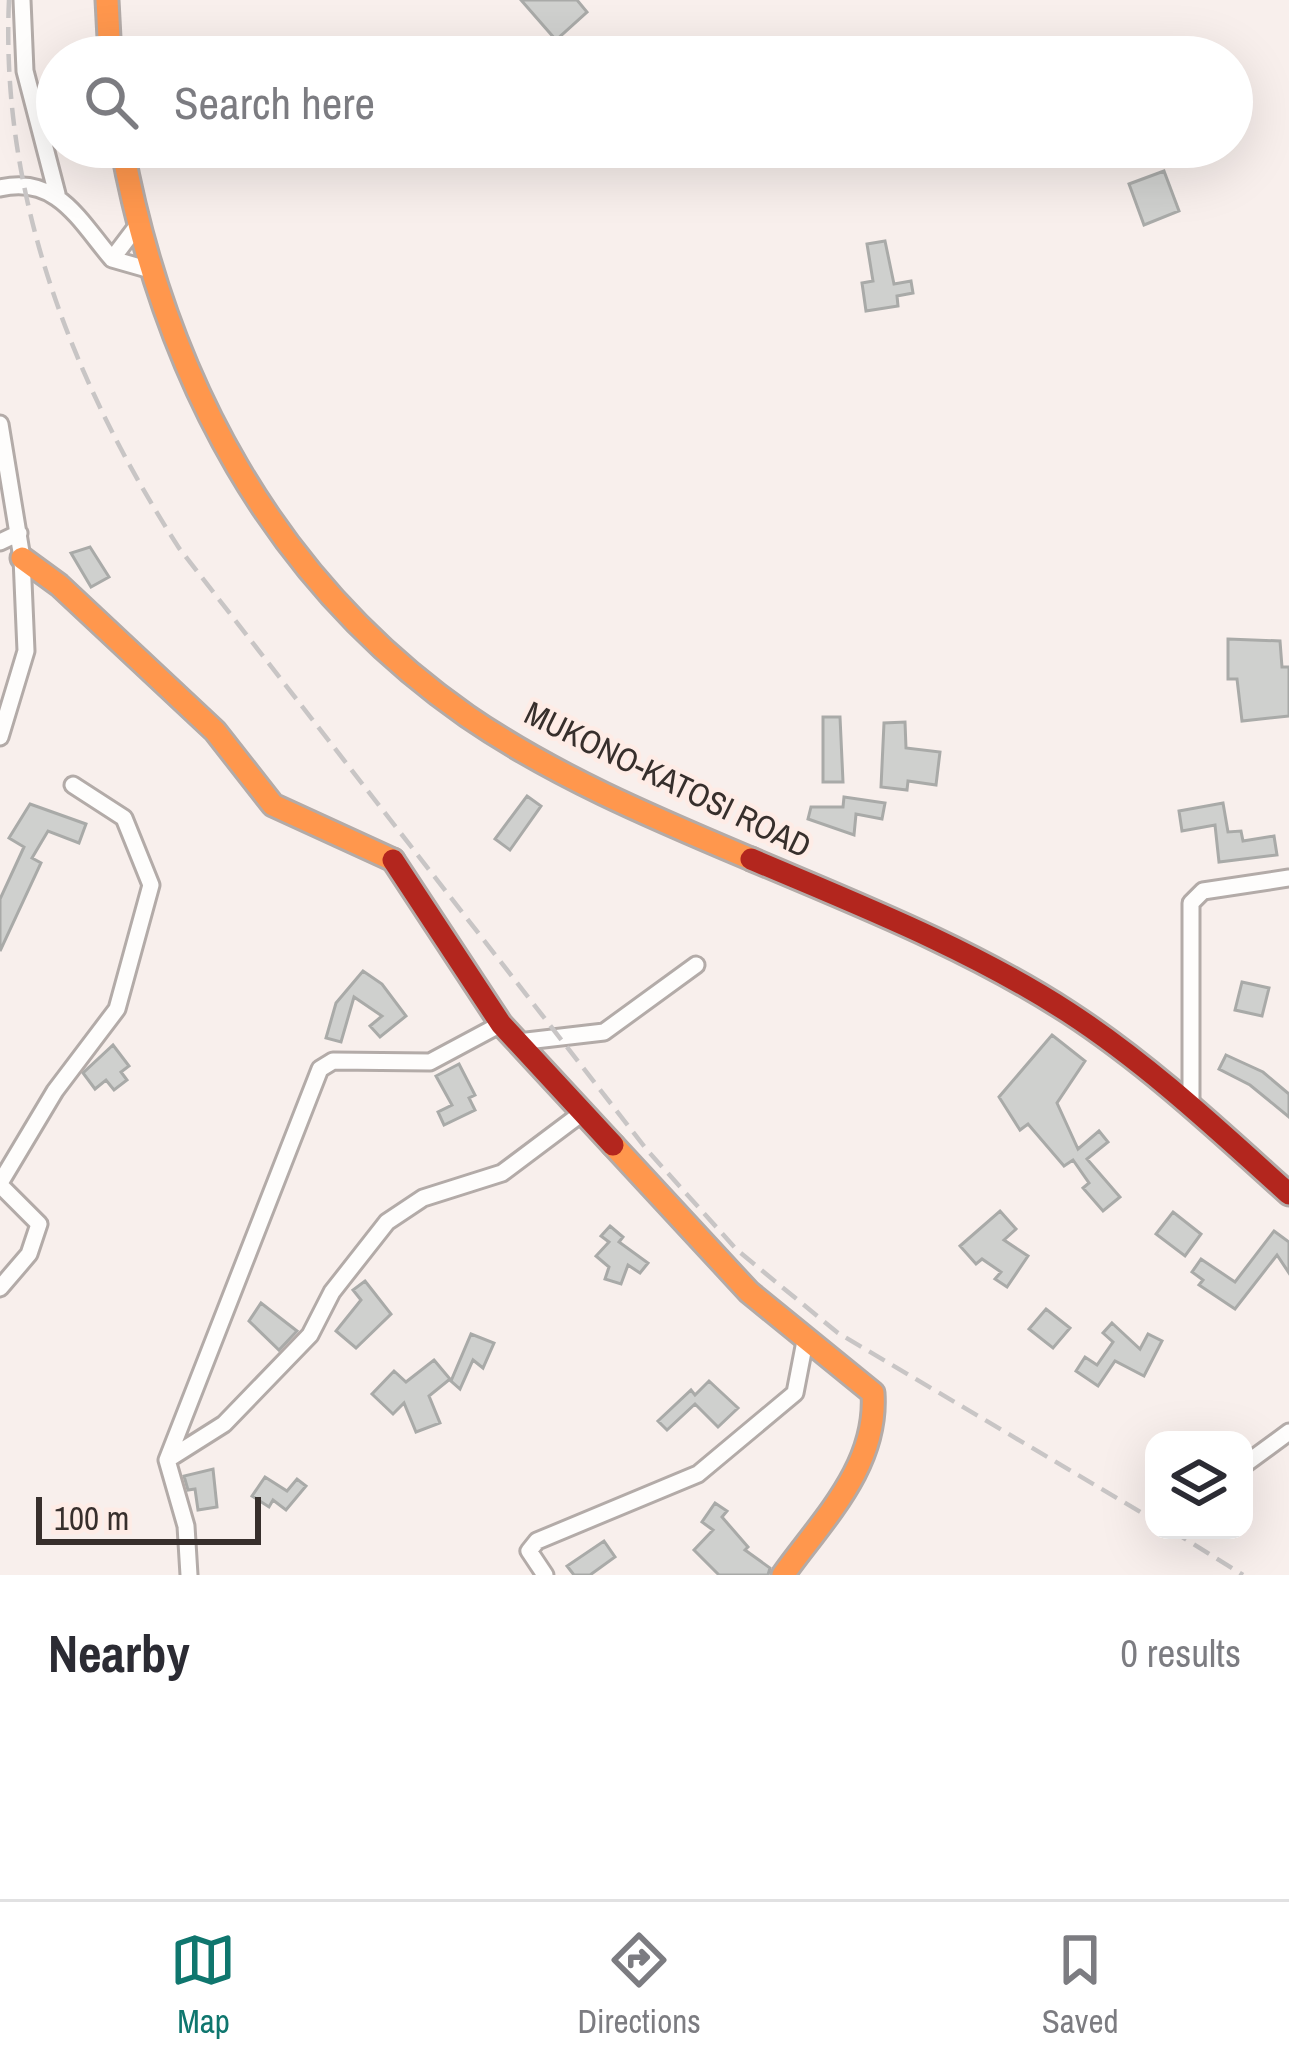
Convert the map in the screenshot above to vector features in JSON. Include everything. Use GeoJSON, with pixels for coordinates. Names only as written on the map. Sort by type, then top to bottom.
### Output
{"type":"FeatureCollection","features":[{"type":"Feature","properties":{"kind":"main road"},"geometry":{"type":"LineString","coordinates":[[107,0],[109,36]]}},
{"type":"Feature","properties":{"kind":"main road","name":"MUKONO-KATOSI ROAD"},"geometry":{"type":"LineString","coordinates":[[126,168],[147,269],[217,428],[267,512],[326,590],[401,665],[532,757],[1035,991],[1136,1060],[1289,1194]]}},
{"type":"Feature","properties":{"kind":"main road"},"geometry":{"type":"LineString","coordinates":[[22,558],[215,731],[273,805],[399,863],[501,1024],[749,1292],[873,1394],[877,1410],[865,1454],[783,1575]]}},
{"type":"Feature","properties":{"kind":"street"},"geometry":{"type":"LineString","coordinates":[[22,0],[26,71],[36,111]]}},
{"type":"Feature","properties":{"kind":"street"},"geometry":{"type":"LineString","coordinates":[[50,168],[57,194]]}},
{"type":"Feature","properties":{"kind":"street"},"geometry":{"type":"LineString","coordinates":[[0,188],[41,185],[57,194],[112,259],[147,269]]}},
{"type":"Feature","properties":{"kind":"street"},"geometry":{"type":"LineString","coordinates":[[112,259],[137,226]]}},
{"type":"Feature","properties":{"kind":"street"},"geometry":{"type":"LineString","coordinates":[[0,424],[22,558],[26,651],[0,737]]}},
{"type":"Feature","properties":{"kind":"street"},"geometry":{"type":"LineString","coordinates":[[0,542],[19,533]]}},
{"type":"Feature","properties":{"kind":"street"},"geometry":{"type":"LineString","coordinates":[[0,1288],[29,1254],[39,1224],[0,1184],[56,1090],[117,1009],[151,885],[124,818],[73,785]]}},
{"type":"Feature","properties":{"kind":"street"},"geometry":{"type":"LineString","coordinates":[[1191,1108],[1191,903],[1203,891],[1289,878]]}},
{"type":"Feature","properties":{"kind":"street"},"geometry":{"type":"LineString","coordinates":[[518,1042],[604,1032],[696,965]]}},
{"type":"Feature","properties":{"kind":"street"},"geometry":{"type":"LineString","coordinates":[[189,1575],[186,1526],[167,1460],[320,1070],[333,1061],[430,1061],[501,1024]]}},
{"type":"Feature","properties":{"kind":"street"},"geometry":{"type":"LineString","coordinates":[[167,1460],[224,1424],[310,1335],[332,1292],[387,1222],[423,1198],[502,1173],[581,1112]]}},
{"type":"Feature","properties":{"kind":"street"},"geometry":{"type":"LineString","coordinates":[[544,1575],[529,1551],[536,1540],[698,1474],[795,1393],[806,1336]]}},
{"type":"Feature","properties":{"kind":"street"},"geometry":{"type":"LineString","coordinates":[[1253,1459],[1289,1432]]}},
{"type":"Feature","properties":{"kind":"building"},"geometry":{"type":"Polygon","coordinates":[[[521,0],[577,0],[587,12],[560,36],[552,36],[521,0]]]}},
{"type":"Feature","properties":{"kind":"building"},"geometry":{"type":"Polygon","coordinates":[[[1164,171],[1179,211],[1144,225],[1129,184],[1164,171]]]}},
{"type":"Feature","properties":{"kind":"building"},"geometry":{"type":"Polygon","coordinates":[[[885,241],[894,284],[911,281],[913,293],[897,296],[898,306],[866,311],[862,283],[873,281],[867,244],[885,241]]]}},
{"type":"Feature","properties":{"kind":"building"},"geometry":{"type":"Polygon","coordinates":[[[90,547],[109,577],[91,587],[71,553],[90,547]]]}},
{"type":"Feature","properties":{"kind":"building"},"geometry":{"type":"Polygon","coordinates":[[[1228,639],[1280,641],[1282,667],[1289,667],[1289,716],[1242,721],[1237,679],[1228,679],[1228,639]]]}},
{"type":"Feature","properties":{"kind":"building"},"geometry":{"type":"Polygon","coordinates":[[[823,717],[840,717],[843,782],[823,782],[823,717]]]}},
{"type":"Feature","properties":{"kind":"building"},"geometry":{"type":"Polygon","coordinates":[[[905,722],[906,748],[940,752],[936,785],[908,781],[907,790],[881,787],[884,723],[905,722]]]}},
{"type":"Feature","properties":{"kind":"building"},"geometry":{"type":"Polygon","coordinates":[[[527,796],[541,806],[510,850],[495,839],[527,796]]]}},
{"type":"Feature","properties":{"kind":"building"},"geometry":{"type":"Polygon","coordinates":[[[844,797],[885,803],[882,819],[856,814],[854,835],[808,819],[811,807],[843,807],[844,797]]]}},
{"type":"Feature","properties":{"kind":"building"},"geometry":{"type":"Polygon","coordinates":[[[1223,803],[1228,832],[1241,831],[1243,841],[1274,836],[1277,855],[1219,862],[1215,825],[1182,831],[1179,811],[1223,803]]]}},
{"type":"Feature","properties":{"kind":"building"},"geometry":{"type":"Polygon","coordinates":[[[30,804],[86,824],[79,843],[48,831],[32,858],[41,863],[0,951],[0,899],[24,847],[9,838],[30,804]]]}},
{"type":"Feature","properties":{"kind":"building"},"geometry":{"type":"Polygon","coordinates":[[[363,971],[382,984],[406,1016],[380,1037],[370,1026],[382,1016],[354,997],[341,1042],[326,1038],[336,1003],[363,971]]]}},
{"type":"Feature","properties":{"kind":"building"},"geometry":{"type":"Polygon","coordinates":[[[1242,982],[1269,988],[1262,1016],[1235,1010],[1242,982]]]}},
{"type":"Feature","properties":{"kind":"building"},"geometry":{"type":"Polygon","coordinates":[[[1052,1035],[1085,1061],[1057,1103],[1078,1149],[1099,1131],[1108,1142],[1087,1159],[1120,1197],[1103,1211],[1083,1188],[1089,1183],[1073,1160],[1064,1166],[1028,1124],[1020,1130],[999,1097],[1052,1035]]]}},
{"type":"Feature","properties":{"kind":"building"},"geometry":{"type":"Polygon","coordinates":[[[113,1045],[129,1066],[121,1072],[127,1080],[114,1090],[106,1080],[95,1089],[83,1073],[113,1045]]]}},
{"type":"Feature","properties":{"kind":"building"},"geometry":{"type":"Polygon","coordinates":[[[1226,1055],[1263,1072],[1289,1094],[1289,1117],[1250,1085],[1219,1069],[1226,1055]]]}},
{"type":"Feature","properties":{"kind":"building"},"geometry":{"type":"Polygon","coordinates":[[[459,1064],[475,1095],[469,1098],[475,1110],[444,1125],[438,1112],[452,1105],[436,1076],[459,1064]]]}},
{"type":"Feature","properties":{"kind":"building"},"geometry":{"type":"Polygon","coordinates":[[[1000,1211],[1016,1229],[1004,1240],[1028,1256],[1007,1287],[995,1279],[1001,1272],[982,1259],[976,1264],[960,1246],[1000,1211]]]}},
{"type":"Feature","properties":{"kind":"building"},"geometry":{"type":"Polygon","coordinates":[[[1173,1212],[1201,1234],[1185,1256],[1156,1234],[1173,1212]]]}},
{"type":"Feature","properties":{"kind":"building"},"geometry":{"type":"Polygon","coordinates":[[[610,1226],[623,1237],[619,1242],[648,1263],[640,1273],[628,1265],[621,1284],[605,1279],[609,1267],[596,1256],[609,1242],[601,1236],[610,1226]]]}},
{"type":"Feature","properties":{"kind":"building"},"geometry":{"type":"Polygon","coordinates":[[[1274,1231],[1289,1242],[1289,1273],[1277,1255],[1235,1309],[1199,1285],[1203,1280],[1192,1272],[1201,1259],[1235,1282],[1274,1231]]]}},
{"type":"Feature","properties":{"kind":"building"},"geometry":{"type":"Polygon","coordinates":[[[365,1281],[391,1314],[356,1348],[336,1331],[361,1300],[353,1290],[365,1281]]]}},
{"type":"Feature","properties":{"kind":"building"},"geometry":{"type":"Polygon","coordinates":[[[261,1303],[297,1331],[279,1350],[249,1321],[261,1303]]]}},
{"type":"Feature","properties":{"kind":"building"},"geometry":{"type":"Polygon","coordinates":[[[1046,1309],[1070,1328],[1053,1348],[1029,1329],[1046,1309]]]}},
{"type":"Feature","properties":{"kind":"building"},"geometry":{"type":"Polygon","coordinates":[[[1112,1323],[1140,1349],[1148,1334],[1162,1341],[1144,1376],[1115,1361],[1098,1386],[1076,1371],[1085,1357],[1097,1365],[1113,1342],[1103,1333],[1112,1323]]]}},
{"type":"Feature","properties":{"kind":"building"},"geometry":{"type":"Polygon","coordinates":[[[471,1334],[494,1343],[483,1368],[473,1360],[460,1389],[451,1381],[471,1334]]]}},
{"type":"Feature","properties":{"kind":"building"},"geometry":{"type":"Polygon","coordinates":[[[434,1360],[450,1379],[429,1396],[440,1423],[416,1432],[404,1403],[393,1414],[372,1394],[394,1371],[406,1382],[434,1360]]]}},
{"type":"Feature","properties":{"kind":"building"},"geometry":{"type":"Polygon","coordinates":[[[709,1381],[738,1408],[718,1427],[695,1404],[667,1430],[658,1421],[691,1390],[695,1395],[709,1381]]]}},
{"type":"Feature","properties":{"kind":"building"},"geometry":{"type":"Polygon","coordinates":[[[213,1469],[217,1507],[198,1510],[195,1489],[188,1490],[184,1476],[213,1469]]]}},
{"type":"Feature","properties":{"kind":"building"},"geometry":{"type":"Polygon","coordinates":[[[265,1477],[287,1491],[297,1479],[306,1486],[286,1510],[273,1500],[269,1507],[252,1496],[265,1477]]]}},
{"type":"Feature","properties":{"kind":"building"},"geometry":{"type":"Polygon","coordinates":[[[715,1503],[727,1511],[722,1517],[748,1547],[745,1550],[770,1568],[768,1575],[719,1575],[694,1550],[713,1530],[702,1522],[715,1503]]]}},
{"type":"Feature","properties":{"kind":"building"},"geometry":{"type":"Polygon","coordinates":[[[604,1541],[615,1557],[590,1575],[574,1575],[567,1566],[604,1541]]]}},
{"type":"Feature","properties":{"kind":"railway"},"geometry":{"type":"LineString","coordinates":[[9,0],[9,74],[17,146],[51,287],[107,421],[179,548],[647,1150],[737,1250],[838,1333],[1145,1515]]}},
{"type":"Feature","properties":{"kind":"railway"},"geometry":{"type":"LineString","coordinates":[[1185,1539],[1243,1575]]}},
{"type":"Feature","properties":{"kind":"traffic: slow"},"geometry":{"type":"LineString","coordinates":[[107,0],[109,36]]}},
{"type":"Feature","properties":{"kind":"traffic: slow"},"geometry":{"type":"LineString","coordinates":[[127,168],[166,314],[198,392],[237,466],[283,536],[336,602],[398,662],[500,738],[605,795],[751,859]]}},
{"type":"Feature","properties":{"kind":"traffic: slow"},"geometry":{"type":"LineString","coordinates":[[22,558],[59,585],[215,731],[273,805],[393,860]]}},
{"type":"Feature","properties":{"kind":"traffic: slow"},"geometry":{"type":"LineString","coordinates":[[613,1145],[749,1292],[873,1393],[867,1444],[857,1468],[783,1575]]}},
{"type":"Feature","properties":{"kind":"traffic: jam"},"geometry":{"type":"LineString","coordinates":[[751,859],[953,948],[1068,1012],[1154,1076],[1289,1194]]}},
{"type":"Feature","properties":{"kind":"traffic: jam"},"geometry":{"type":"LineString","coordinates":[[393,860],[501,1024],[613,1145]]}}]}
